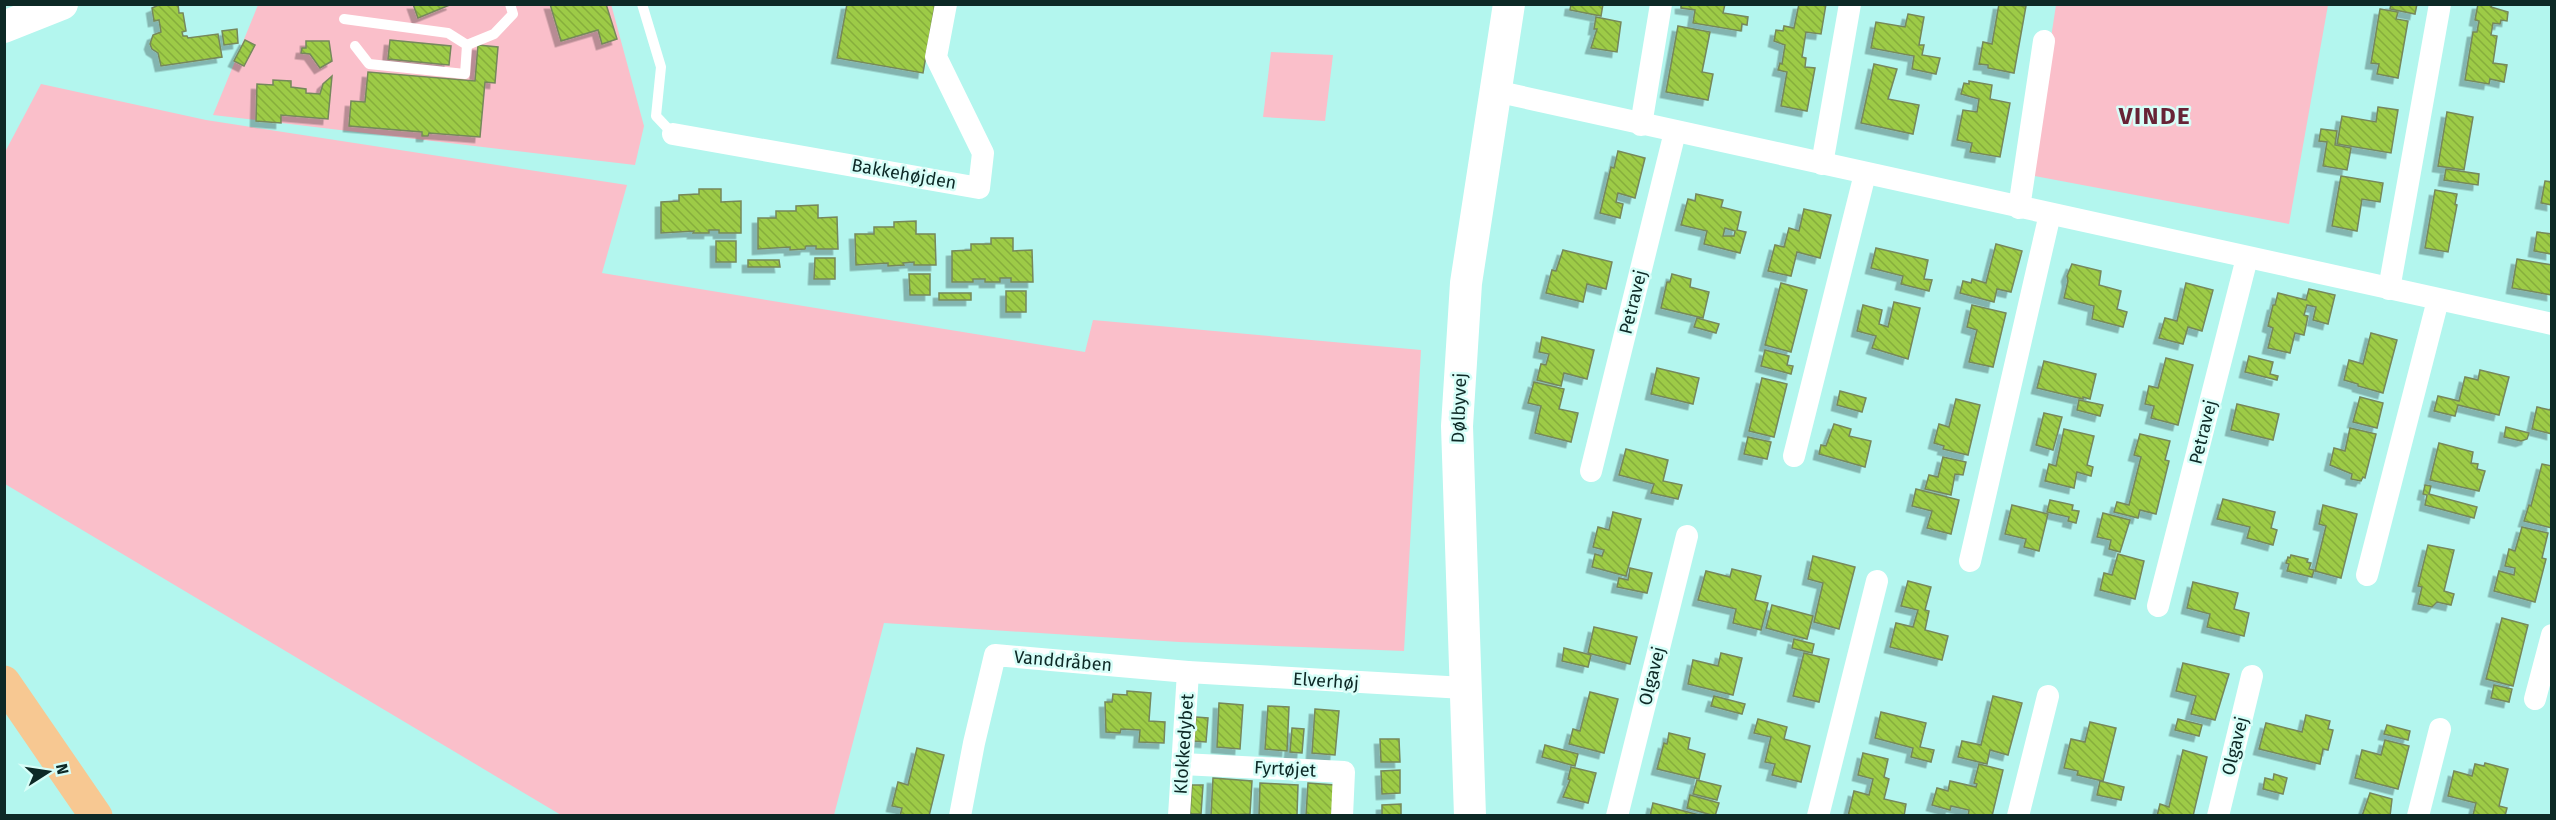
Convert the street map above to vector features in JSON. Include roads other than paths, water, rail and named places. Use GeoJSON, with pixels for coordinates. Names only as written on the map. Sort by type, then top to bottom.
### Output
{"type":"FeatureCollection","features":[{"type":"Feature","properties":{"kind":"main road"},"geometry":{"type":"LineString","coordinates":[[4,682],[96,816]]}},
{"type":"Feature","properties":{"kind":"street"},"geometry":{"type":"LineString","coordinates":[[4,27],[62,4]]}},
{"type":"Feature","properties":{"kind":"street","name":"Bakkehøjden"},"geometry":{"type":"LineString","coordinates":[[673,134],[979,188],[983,153],[936,57],[946,4]]}},
{"type":"Feature","properties":{"kind":"street","name":"Dølbyvej"},"geometry":{"type":"LineString","coordinates":[[1470,816],[1457,426],[1466,283],[1509,4]]}},
{"type":"Feature","properties":{"kind":"street"},"geometry":{"type":"LineString","coordinates":[[1641,124],[1661,4]]}},
{"type":"Feature","properties":{"kind":"street"},"geometry":{"type":"LineString","coordinates":[[1822,164],[1850,4]]}},
{"type":"Feature","properties":{"kind":"street"},"geometry":{"type":"LineString","coordinates":[[2389,289],[2440,4]]}},
{"type":"Feature","properties":{"kind":"street"},"geometry":{"type":"LineString","coordinates":[[2019,208],[2044,41]]}},
{"type":"Feature","properties":{"kind":"street"},"geometry":{"type":"LineString","coordinates":[[1495,91],[2552,324]]}},
{"type":"Feature","properties":{"kind":"street","name":"Petravej"},"geometry":{"type":"LineString","coordinates":[[1591,471],[1675,132]]}},
{"type":"Feature","properties":{"kind":"street"},"geometry":{"type":"LineString","coordinates":[[1794,456],[1865,174]]}},
{"type":"Feature","properties":{"kind":"street"},"geometry":{"type":"LineString","coordinates":[[1970,561],[2050,214]]}},
{"type":"Feature","properties":{"kind":"street","name":"Petravej"},"geometry":{"type":"LineString","coordinates":[[2158,606],[2247,258]]}},
{"type":"Feature","properties":{"kind":"street"},"geometry":{"type":"LineString","coordinates":[[2367,575],[2438,300]]}},
{"type":"Feature","properties":{"kind":"street","name":"Olgavej"},"geometry":{"type":"LineString","coordinates":[[1617,816],[1687,536]]}},
{"type":"Feature","properties":{"kind":"street"},"geometry":{"type":"LineString","coordinates":[[1818,816],[1877,581]]}},
{"type":"Feature","properties":{"kind":"street"},"geometry":{"type":"LineString","coordinates":[[2535,699],[2552,635]]}},
{"type":"Feature","properties":{"kind":"street","name":"Vanddråben"},"geometry":{"type":"LineString","coordinates":[[960,816],[974,743],[995,655],[1188,672]]}},
{"type":"Feature","properties":{"kind":"street","name":"Elverhøj"},"geometry":{"type":"LineString","coordinates":[[1188,672],[1464,688]]}},
{"type":"Feature","properties":{"kind":"street","name":"Klokkedybet"},"geometry":{"type":"LineString","coordinates":[[1179,816],[1188,672]]}},
{"type":"Feature","properties":{"kind":"street","name":"Olgavej"},"geometry":{"type":"LineString","coordinates":[[2218,816],[2252,676]]}},
{"type":"Feature","properties":{"kind":"street"},"geometry":{"type":"LineString","coordinates":[[2018,816],[2048,696]]}},
{"type":"Feature","properties":{"kind":"street"},"geometry":{"type":"LineString","coordinates":[[2418,816],[2440,729]]}},
{"type":"Feature","properties":{"kind":"street","name":"Fyrtøjet"},"geometry":{"type":"LineString","coordinates":[[1182,764],[1344,772],[1342,816]]}},
{"type":"Feature","properties":{"kind":"lane"},"geometry":{"type":"LineString","coordinates":[[467,45],[494,34],[513,15],[510,4]]}},
{"type":"Feature","properties":{"kind":"lane"},"geometry":{"type":"LineString","coordinates":[[642,4],[661,67],[656,116],[673,134]]}},
{"type":"Feature","properties":{"kind":"lane"},"geometry":{"type":"LineString","coordinates":[[344,19],[448,33],[467,45]]}},
{"type":"Feature","properties":{"kind":"lane"},"geometry":{"type":"LineString","coordinates":[[355,46],[369,64],[465,74],[467,45]]}},
{"type":"Feature","properties":{"kind":"district","name":"VINDE"},"geometry":{"type":"Point","coordinates":[2155,116]}}]}
